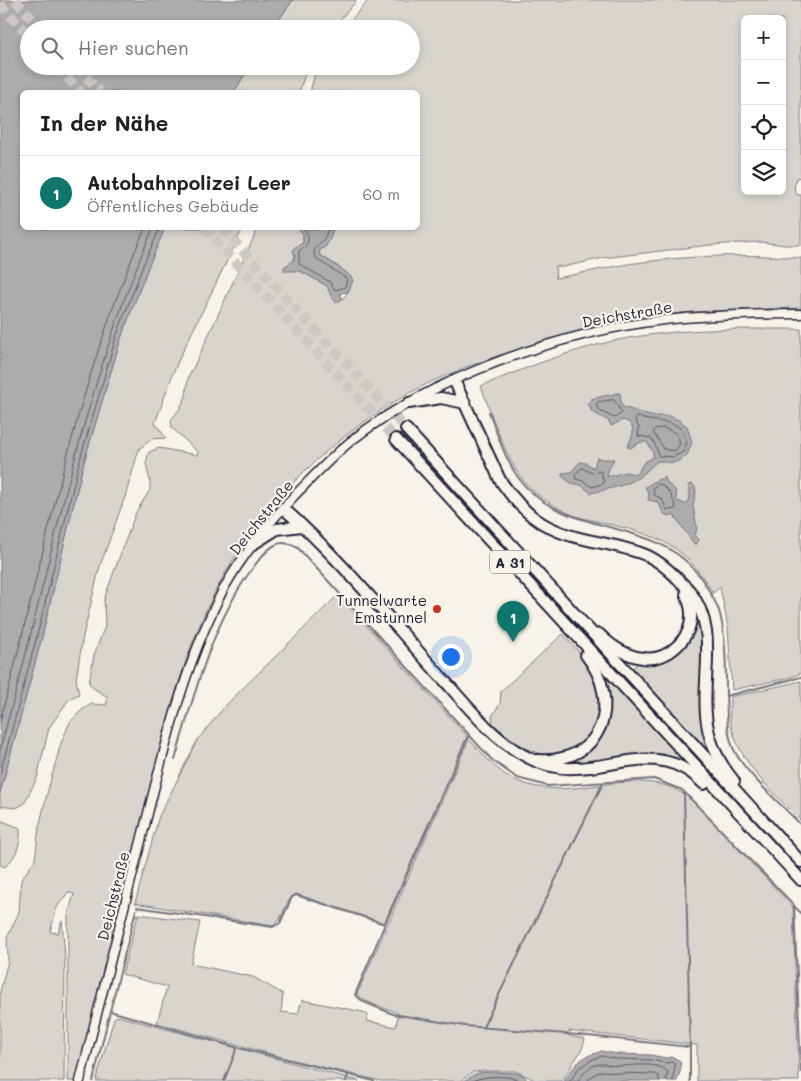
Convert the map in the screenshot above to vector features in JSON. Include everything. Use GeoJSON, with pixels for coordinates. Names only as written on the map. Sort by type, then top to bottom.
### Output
{"type":"FeatureCollection","features":[{"type":"Feature","properties":{"kind":"highway"},"geometry":{"type":"LineString","coordinates":[[454,380],[500,480],[527,512],[548,527],[567,535],[628,549],[649,556],[663,565],[689,590],[701,612],[707,632],[708,648],[705,695],[709,733],[721,764],[737,784],[743,800]]}},
{"type":"Feature","properties":{"kind":"highway"},"geometry":{"type":"LineString","coordinates":[[409,403],[441,398],[465,403]]}},
{"type":"Feature","properties":{"kind":"highway","name":"A 31"},"geometry":{"type":"LineString","coordinates":[[406,429],[801,862]]}},
{"type":"Feature","properties":{"kind":"highway","name":"A 31"},"geometry":{"type":"LineString","coordinates":[[396,439],[801,880]]}},
{"type":"Feature","properties":{"kind":"highway"},"geometry":{"type":"LineString","coordinates":[[283,508],[346,570],[466,705],[508,745],[527,757],[550,766],[576,768],[639,760],[677,765],[693,774],[715,796],[727,800]]}},
{"type":"Feature","properties":{"kind":"highway"},"geometry":{"type":"LineString","coordinates":[[254,544],[277,529],[302,526]]}},
{"type":"Feature","properties":{"kind":"highway"},"geometry":{"type":"LineString","coordinates":[[564,604],[576,609],[605,639],[619,650],[645,659],[661,656],[681,642],[691,619],[686,594],[676,578]]}},
{"type":"Feature","properties":{"kind":"highway"},"geometry":{"type":"LineString","coordinates":[[527,757],[544,760],[565,758],[579,752],[598,731],[604,713],[605,695],[600,675],[586,655],[581,640]]}},
{"type":"Feature","properties":{"kind":"main road","name":"Deichstraße"},"geometry":{"type":"LineString","coordinates":[[80,1081],[159,770],[189,669],[218,598],[254,544],[283,508],[350,442],[382,418],[454,380],[518,355],[569,338],[664,320],[710,316],[801,314]]}},
{"type":"Feature","properties":{"kind":"shaded area"},"geometry":{"type":"Polygon","coordinates":[[[293,0],[357,0],[340,20],[279,20],[293,0]]]}},
{"type":"Feature","properties":{"kind":"shaded area"},"geometry":{"type":"Polygon","coordinates":[[[369,0],[801,0],[801,177],[796,178],[794,189],[797,195],[801,195],[801,245],[760,242],[710,245],[603,258],[563,267],[555,266],[556,278],[628,264],[671,259],[714,256],[780,256],[801,258],[801,308],[711,311],[643,317],[586,329],[494,357],[460,369],[411,392],[368,419],[316,460],[270,508],[250,534],[216,590],[193,642],[174,696],[159,751],[76,1081],[68,1081],[68,915],[74,894],[68,892],[57,907],[50,932],[58,933],[62,921],[65,957],[64,1081],[0,1081],[0,992],[8,961],[7,938],[19,912],[21,880],[35,860],[39,827],[61,743],[70,722],[83,709],[92,704],[106,705],[108,697],[93,688],[89,683],[94,655],[105,626],[104,599],[136,512],[150,490],[146,463],[149,452],[159,448],[197,455],[198,452],[172,428],[171,420],[186,396],[188,378],[257,230],[299,230],[303,234],[303,243],[293,262],[284,267],[300,271],[328,286],[331,296],[342,299],[348,292],[353,280],[342,269],[319,254],[319,251],[326,246],[332,230],[420,230],[420,90],[311,90],[315,75],[420,75],[420,20],[351,20],[369,0]]]}},
{"type":"Feature","properties":{"kind":"shaded area"},"geometry":{"type":"Polygon","coordinates":[[[244,75],[305,75],[300,90],[235,90],[244,75]]]}},
{"type":"Feature","properties":{"kind":"shaded area"},"geometry":{"type":"Polygon","coordinates":[[[164,230],[242,230],[179,359],[155,423],[166,438],[152,439],[139,449],[126,494],[100,566],[83,636],[76,679],[79,694],[69,699],[49,728],[37,778],[24,804],[16,808],[0,806],[0,793],[42,637],[83,465],[121,338],[164,230]]]}},
{"type":"Feature","properties":{"kind":"shaded area"},"geometry":{"type":"Polygon","coordinates":[[[801,329],[801,673],[792,677],[732,690],[728,627],[720,587],[713,593],[688,559],[664,542],[636,531],[573,515],[553,505],[530,488],[522,479],[508,455],[481,386],[520,370],[579,350],[641,336],[701,330],[801,329]]]}},
{"type":"Feature","properties":{"kind":"shaded area"},"geometry":{"type":"Polygon","coordinates":[[[338,595],[467,736],[384,923],[296,894],[289,900],[277,923],[273,926],[135,903],[159,816],[198,739],[226,705],[338,595]]]}},
{"type":"Feature","properties":{"kind":"shaded area"},"geometry":{"type":"Polygon","coordinates":[[[692,605],[700,617],[714,757],[631,669],[641,661],[677,648],[692,605]]]}},
{"type":"Feature","properties":{"kind":"shaded area"},"geometry":{"type":"Polygon","coordinates":[[[563,634],[586,660],[601,691],[600,719],[588,739],[579,747],[561,755],[548,756],[524,748],[493,724],[492,716],[500,704],[501,691],[563,634]]]}},
{"type":"Feature","properties":{"kind":"shaded area"},"geometry":{"type":"Polygon","coordinates":[[[604,674],[689,767],[672,760],[554,764],[597,740],[602,675],[604,674]]]}},
{"type":"Feature","properties":{"kind":"shaded area"},"geometry":{"type":"Polygon","coordinates":[[[801,681],[801,821],[768,788],[741,750],[734,736],[730,721],[730,697],[801,681]]]}},
{"type":"Feature","properties":{"kind":"shaded area"},"geometry":{"type":"Polygon","coordinates":[[[469,739],[502,772],[515,780],[534,786],[553,789],[648,782],[670,787],[688,796],[793,907],[799,1081],[697,1081],[697,1045],[569,1031],[569,1036],[585,1039],[582,1049],[562,1081],[537,1081],[515,1071],[484,1071],[473,1072],[461,1081],[381,1081],[293,1060],[157,1023],[167,987],[122,974],[138,914],[200,922],[191,964],[253,977],[283,994],[281,1012],[298,1014],[302,1000],[363,1012],[368,1015],[367,1021],[396,1027],[398,1013],[371,1003],[357,994],[469,739]]]}},
{"type":"Feature","properties":{"kind":"shaded area"},"geometry":{"type":"Polygon","coordinates":[[[0,820],[20,828],[20,840],[17,849],[13,858],[5,867],[0,865],[0,820]]]}},
{"type":"Feature","properties":{"kind":"shaded area"},"geometry":{"type":"Polygon","coordinates":[[[118,1016],[359,1081],[96,1081],[114,1018],[118,1016]]]}},
{"type":"Feature","properties":{"kind":"water"},"geometry":{"type":"Polygon","coordinates":[[[0,0],[293,0],[279,20],[20,20],[20,75],[244,75],[235,90],[20,90],[20,230],[164,230],[121,338],[83,465],[42,637],[0,793],[0,0]]]}},
{"type":"Feature","properties":{"kind":"water"},"geometry":{"type":"Polygon","coordinates":[[[299,230],[332,230],[329,241],[319,251],[319,254],[342,269],[353,280],[348,292],[340,293],[342,299],[337,303],[331,296],[327,286],[300,271],[284,271],[284,267],[293,261],[295,247],[303,243],[303,234],[299,230]]]}},
{"type":"Feature","properties":{"kind":"water"},"geometry":{"type":"Polygon","coordinates":[[[620,393],[623,407],[650,416],[669,416],[679,420],[687,426],[692,443],[687,455],[683,459],[673,463],[658,461],[642,475],[631,481],[614,488],[591,493],[581,485],[571,483],[562,476],[562,473],[571,472],[580,462],[594,468],[597,457],[601,459],[614,459],[607,477],[626,472],[635,474],[639,472],[642,464],[653,457],[653,452],[647,442],[641,442],[630,448],[627,447],[633,431],[631,424],[623,420],[611,426],[609,421],[592,412],[588,403],[591,399],[620,393]]]}},
{"type":"Feature","properties":{"kind":"water"},"geometry":{"type":"Polygon","coordinates":[[[665,477],[667,483],[676,491],[677,501],[686,504],[690,497],[688,485],[692,484],[695,487],[696,492],[693,506],[697,528],[695,536],[699,539],[697,544],[694,544],[674,515],[665,514],[658,502],[648,500],[649,494],[645,487],[665,477]]]}},
{"type":"Feature","properties":{"kind":"water"},"geometry":{"type":"Polygon","coordinates":[[[601,1051],[617,1054],[673,1057],[680,1061],[681,1069],[677,1081],[564,1081],[582,1059],[601,1051]]]}},
{"type":"Feature","properties":{"kind":"water"},"geometry":{"type":"Polygon","coordinates":[[[485,1072],[518,1073],[523,1075],[528,1081],[464,1081],[475,1074],[485,1072]]]}},
{"type":"Feature","properties":{"kind":"waterway"},"geometry":{"type":"LineString","coordinates":[[489,412],[515,473],[528,489],[547,504],[568,514],[638,535],[660,544],[681,556],[698,574],[716,604],[722,623],[728,723],[732,745],[748,771],[801,825]]}},
{"type":"Feature","properties":{"kind":"waterway"},"geometry":{"type":"LineString","coordinates":[[175,760],[206,659],[216,633],[241,586],[259,559],[270,548],[283,543],[296,547],[492,760],[517,778],[548,786],[654,779],[682,790],[794,905],[801,1072]]}},
{"type":"Feature","properties":{"kind":"waterway"},"geometry":{"type":"LineString","coordinates":[[726,696],[801,677]]}},
{"type":"Feature","properties":{"kind":"waterway"},"geometry":{"type":"LineString","coordinates":[[469,735],[355,995],[364,1002],[393,1014],[465,1026],[579,1035],[690,1047],[690,1081]]}},
{"type":"Feature","properties":{"kind":"waterway"},"geometry":{"type":"LineString","coordinates":[[483,1027],[603,783]]}},
{"type":"Feature","properties":{"kind":"waterway"},"geometry":{"type":"LineString","coordinates":[[684,793],[690,1047]]}},
{"type":"Feature","properties":{"kind":"waterway"},"geometry":{"type":"LineString","coordinates":[[137,907],[273,927],[280,923],[292,897],[296,895],[385,924]]}},
{"type":"Feature","properties":{"kind":"waterway"},"geometry":{"type":"LineString","coordinates":[[794,906],[801,913]]}},
{"type":"Feature","properties":{"kind":"waterway"},"geometry":{"type":"LineString","coordinates":[[110,1011],[136,910]]}},
{"type":"Feature","properties":{"kind":"waterway"},"geometry":{"type":"LineString","coordinates":[[93,1081],[110,1011],[229,1045],[374,1081]]}},
{"type":"Feature","properties":{"kind":"waterway"},"geometry":{"type":"LineString","coordinates":[[224,1081],[237,1048]]}},
{"type":"Feature","properties":{"kind":"waterway"},"geometry":{"type":"LineString","coordinates":[[346,1081],[348,1075]]}},
{"type":"Feature","properties":{"kind":"tunnel"},"geometry":{"type":"LineString","coordinates":[[15,0],[33,20]]}},
{"type":"Feature","properties":{"kind":"tunnel"},"geometry":{"type":"LineString","coordinates":[[0,4],[20,26]]}},
{"type":"Feature","properties":{"kind":"tunnel"},"geometry":{"type":"LineString","coordinates":[[65,75],[79,90]]}},
{"type":"Feature","properties":{"kind":"tunnel"},"geometry":{"type":"LineString","coordinates":[[84,75],[98,90]]}},
{"type":"Feature","properties":{"kind":"tunnel"},"geometry":{"type":"LineString","coordinates":[[206,230],[396,439]]}},
{"type":"Feature","properties":{"kind":"tunnel"},"geometry":{"type":"LineString","coordinates":[[224,230],[406,429]]}},
{"type":"Feature","properties":{"kind":"place","name":"Tunnelwarte Emstunnel"},"geometry":{"type":"Point","coordinates":[437,609]}},
{"type":"Feature","properties":{"kind":"place","name":"Autobahnpolizei Leer"},"geometry":{"type":"Point","coordinates":[513,642]}}]}
